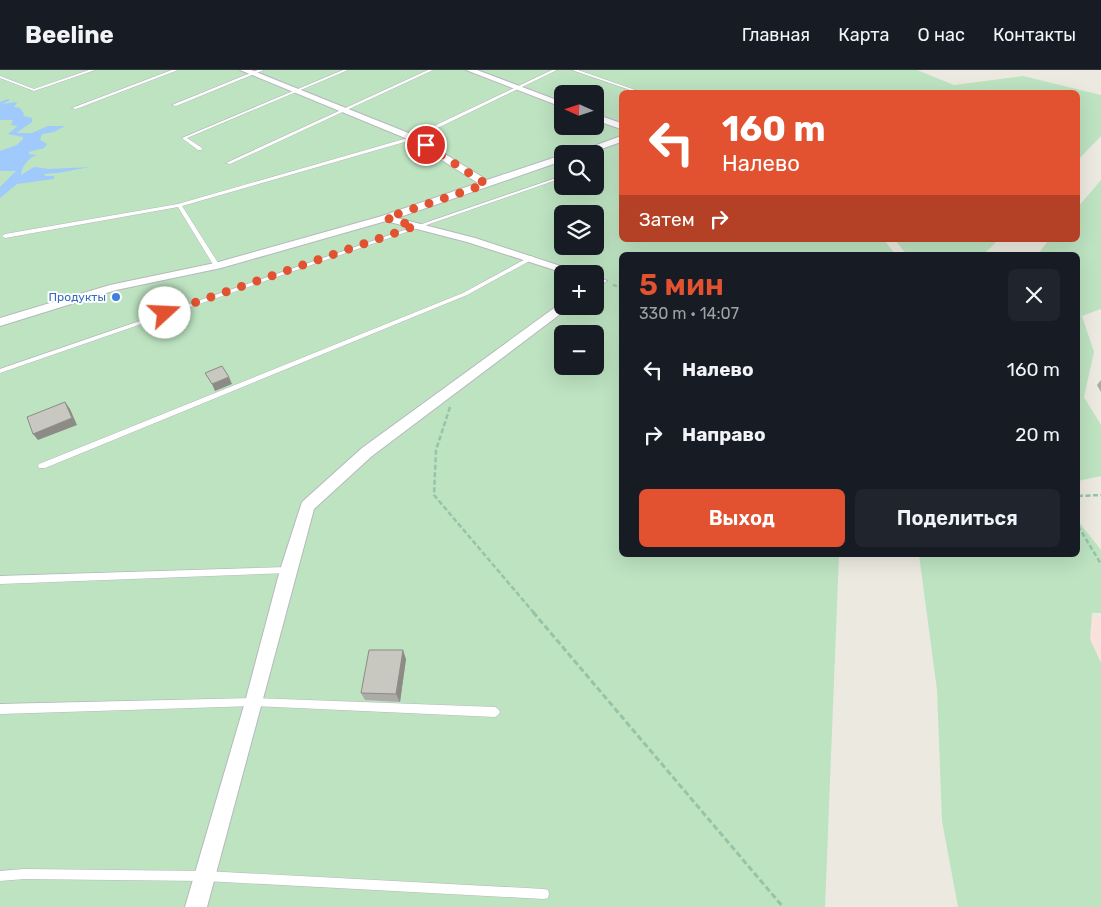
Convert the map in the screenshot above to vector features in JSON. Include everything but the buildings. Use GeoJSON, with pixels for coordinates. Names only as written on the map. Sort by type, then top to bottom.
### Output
{"type":"FeatureCollection","features":[{"type":"Feature","properties":{"kind":"street"},"geometry":{"type":"LineString","coordinates":[[244,70],[258,72],[296,92],[413,138],[486,184]]}},
{"type":"Feature","properties":{"kind":"street"},"geometry":{"type":"LineString","coordinates":[[470,70],[554,102]]}},
{"type":"Feature","properties":{"kind":"street"},"geometry":{"type":"LineString","coordinates":[[604,120],[619,125]]}},
{"type":"Feature","properties":{"kind":"street"},"geometry":{"type":"LineString","coordinates":[[603,145],[619,140]]}},
{"type":"Feature","properties":{"kind":"street"},"geometry":{"type":"LineString","coordinates":[[0,322],[114,287],[217,266],[386,218],[554,161]]}},
{"type":"Feature","properties":{"kind":"street"},"geometry":{"type":"LineString","coordinates":[[386,218],[554,266]]}},
{"type":"Feature","properties":{"kind":"street"},"geometry":{"type":"LineString","coordinates":[[196,907],[307,506],[367,452],[554,314]]}},
{"type":"Feature","properties":{"kind":"lane"},"geometry":{"type":"LineString","coordinates":[[0,76],[34,90],[93,70]]}},
{"type":"Feature","properties":{"kind":"lane"},"geometry":{"type":"LineString","coordinates":[[74,108],[176,70]]}},
{"type":"Feature","properties":{"kind":"lane"},"geometry":{"type":"LineString","coordinates":[[200,149],[184,138],[346,70]]}},
{"type":"Feature","properties":{"kind":"lane"},"geometry":{"type":"LineString","coordinates":[[228,163],[431,70]]}},
{"type":"Feature","properties":{"kind":"lane"},"geometry":{"type":"LineString","coordinates":[[5,236],[178,205],[413,138],[555,70]]}},
{"type":"Feature","properties":{"kind":"lane"},"geometry":{"type":"LineString","coordinates":[[574,70],[633,90]]}},
{"type":"Feature","properties":{"kind":"lane"},"geometry":{"type":"LineString","coordinates":[[174,104],[258,72]]}},
{"type":"Feature","properties":{"kind":"lane"},"geometry":{"type":"LineString","coordinates":[[0,371],[415,226],[554,180]]}},
{"type":"Feature","properties":{"kind":"lane"},"geometry":{"type":"LineString","coordinates":[[178,205],[217,266]]}},
{"type":"Feature","properties":{"kind":"lane"},"geometry":{"type":"LineString","coordinates":[[42,466],[465,294],[531,258]]}},
{"type":"Feature","properties":{"kind":"lane"},"geometry":{"type":"LineString","coordinates":[[0,580],[288,570]]}},
{"type":"Feature","properties":{"kind":"lane"},"geometry":{"type":"LineString","coordinates":[[0,709],[254,702],[495,712]]}},
{"type":"Feature","properties":{"kind":"lane"},"geometry":{"type":"LineString","coordinates":[[0,876],[24,874],[205,876],[544,894]]}},
{"type":"Feature","properties":{"kind":"path"},"geometry":{"type":"LineString","coordinates":[[460,382],[434,449],[432,470],[434,495],[783,907]]}},
{"type":"Feature","properties":{"kind":"path"},"geometry":{"type":"LineString","coordinates":[[1080,496],[1101,495]]}},
{"type":"Feature","properties":{"kind":"path"},"geometry":{"type":"LineString","coordinates":[[1080,529],[1101,564]]}},
{"type":"Feature","properties":{"kind":"shaded area"},"geometry":{"type":"Polygon","coordinates":[[[1064,616],[1101,618],[1101,707],[1064,616]]]}},
{"type":"Feature","properties":{"kind":"green space"},"geometry":{"type":"Polygon","coordinates":[[[0,70],[917,70],[954,85],[1023,76],[1101,95],[1101,136],[1080,158],[1080,90],[619,90],[619,242],[886,242],[894,252],[619,252],[619,557],[839,557],[825,907],[0,907],[0,70]]]}},
{"type":"Feature","properties":{"kind":"green space"},"geometry":{"type":"Polygon","coordinates":[[[1101,180],[1101,309],[1082,316],[1094,352],[1084,397],[1101,425],[1101,476],[1080,481],[1080,252],[1039,252],[1047,242],[1080,242],[1080,205],[1101,180]]]}},
{"type":"Feature","properties":{"kind":"green space"},"geometry":{"type":"Polygon","coordinates":[[[897,242],[996,242],[986,252],[905,252],[897,242]]]}},
{"type":"Feature","properties":{"kind":"green space"},"geometry":{"type":"Polygon","coordinates":[[[1080,524],[1101,550],[1101,613],[1092,613],[1090,639],[1101,663],[1101,907],[958,907],[942,821],[937,690],[919,557],[1080,557],[1080,524]]]}},
{"type":"Feature","properties":{"kind":"water"},"geometry":{"type":"Polygon","coordinates":[[[10,100],[2,104],[15,102],[17,103],[14,107],[20,108],[24,114],[23,116],[32,118],[32,122],[16,133],[32,133],[48,126],[65,126],[54,132],[42,134],[40,140],[47,144],[44,148],[29,152],[29,154],[37,155],[26,163],[21,175],[34,167],[49,169],[90,167],[44,174],[45,176],[54,176],[54,179],[17,184],[0,198],[0,187],[16,171],[0,171],[0,151],[17,145],[23,139],[23,137],[8,134],[18,126],[11,125],[13,120],[0,120],[0,102],[10,100]]]}},
{"type":"Feature","properties":{"kind":"place","name":"Продукты"},"geometry":{"type":"Point","coordinates":[116,297]}},
{"type":"Feature","properties":{"kind":"route"},"geometry":{"type":"LineString","coordinates":[[165,313],[415,226],[386,218],[486,184],[426,145]]}}]}
